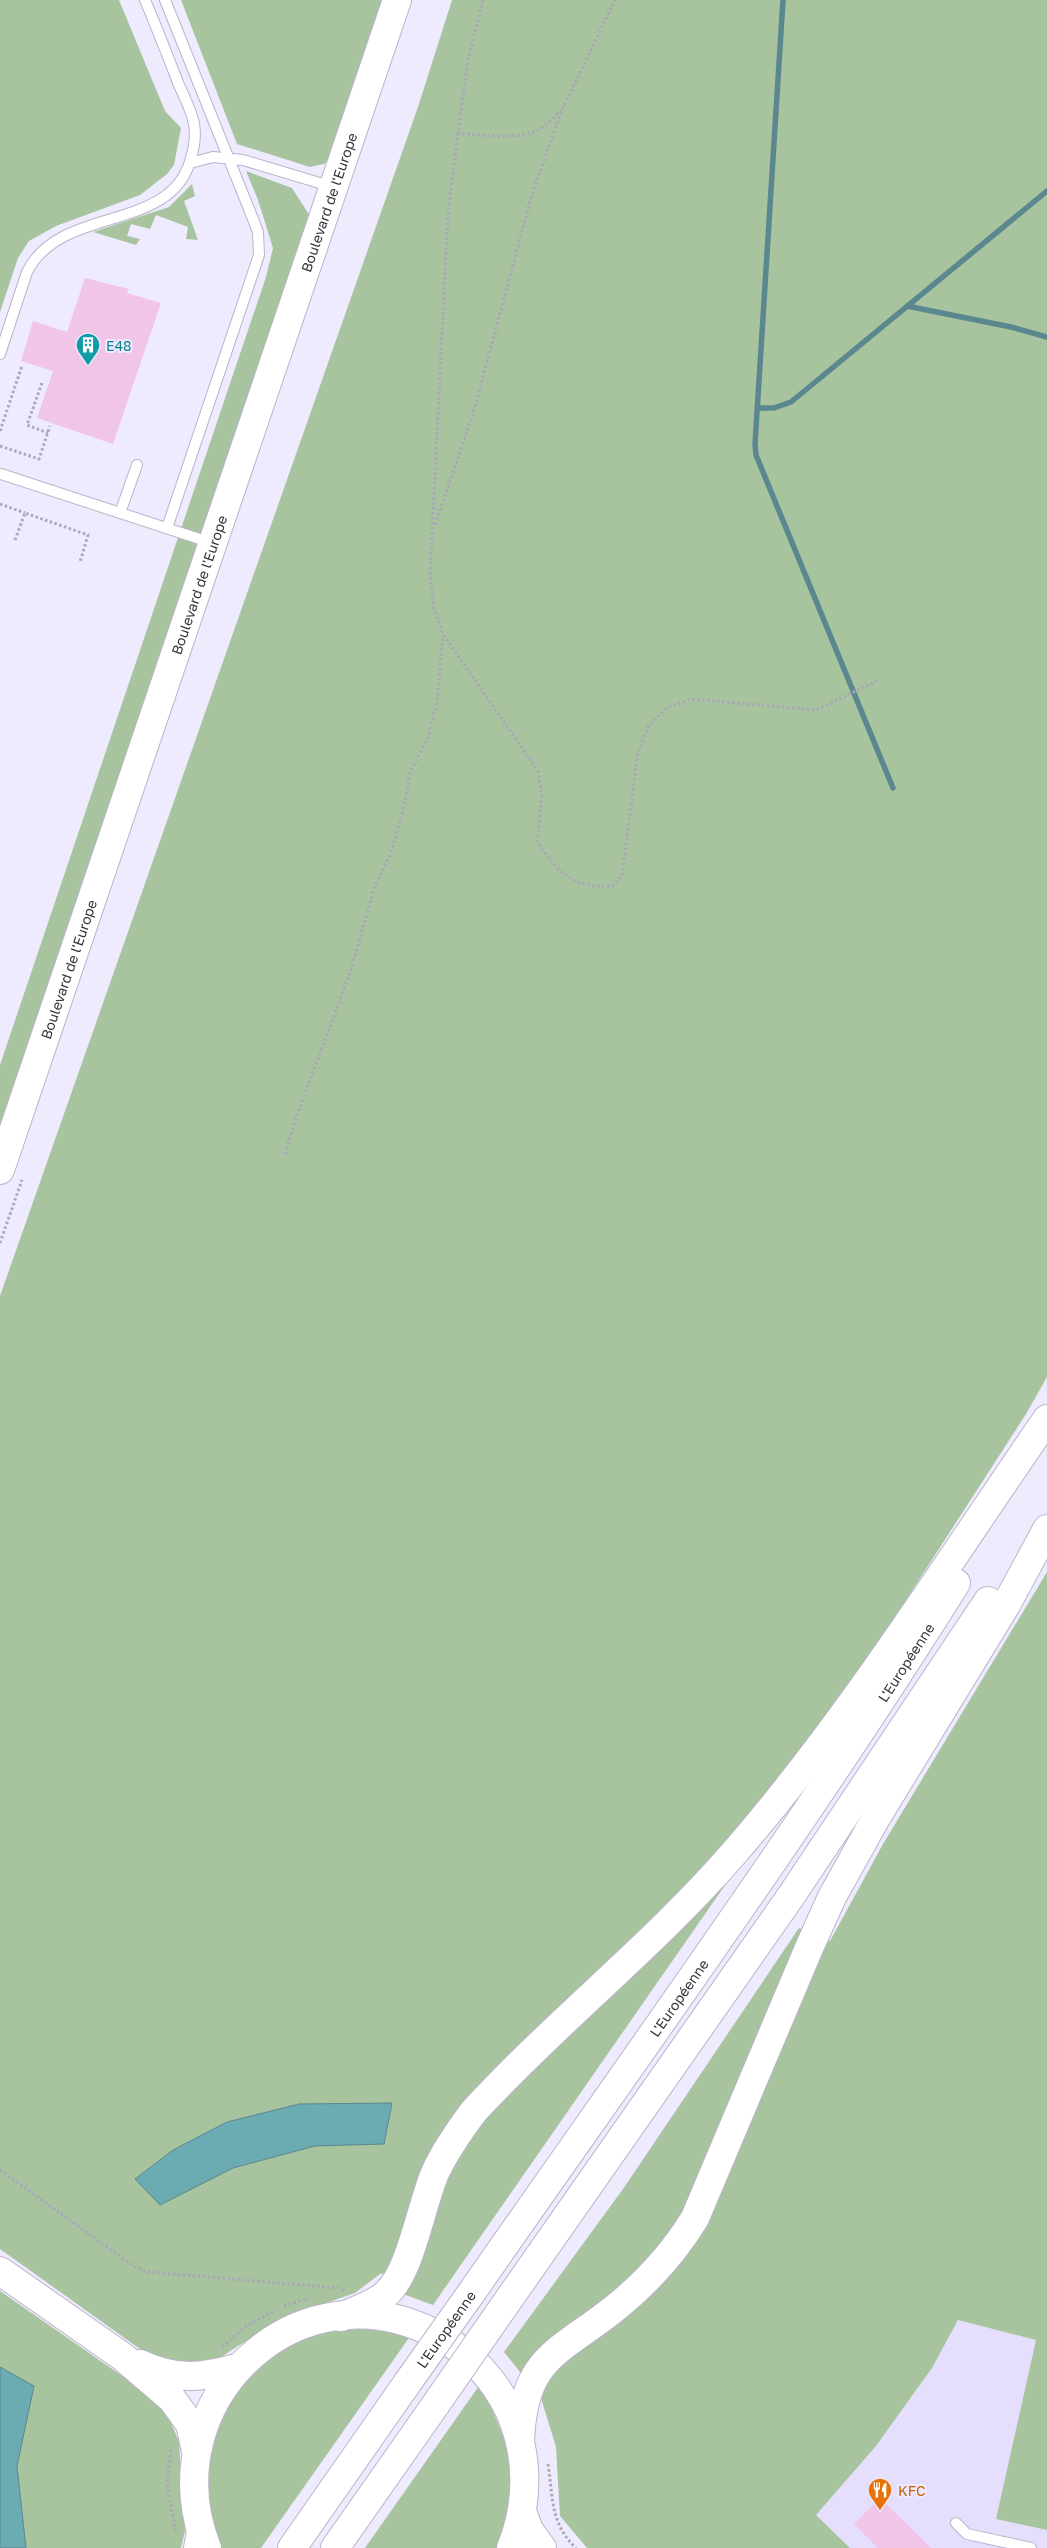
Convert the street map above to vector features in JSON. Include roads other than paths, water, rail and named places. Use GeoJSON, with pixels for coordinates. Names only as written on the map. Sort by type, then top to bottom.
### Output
{"type":"FeatureCollection","features":[{"type":"Feature","properties":{"kind":"main road","name":"Boulevard de l'Europe"},"geometry":{"type":"LineString","coordinates":[[0,1170],[397,0]]}},
{"type":"Feature","properties":{"kind":"main road"},"geometry":{"type":"LineString","coordinates":[[202,2542],[194,2496],[196,2452],[209,2410],[223,2387],[240,2367],[260,2349],[290,2331],[316,2322],[343,2304],[378,2300],[394,2284],[406,2261],[435,2173],[450,2146],[474,2111],[690,1901],[775,1804],[868,1680],[1047,1419]]}},
{"type":"Feature","properties":{"kind":"main road","name":"L'Européenne"},"geometry":{"type":"LineString","coordinates":[[292,2548],[766,1870],[895,1678],[1047,1435]]}},
{"type":"Feature","properties":{"kind":"main road"},"geometry":{"type":"LineString","coordinates":[[335,2548],[796,1888],[1047,1511]]}},
{"type":"Feature","properties":{"kind":"main road"},"geometry":{"type":"LineString","coordinates":[[520,2442],[522,2412],[526,2393],[544,2363],[620,2305],[654,2272],[674,2249],[695,2218],[832,1897],[876,1818],[1001,1614],[1047,1529]]}},
{"type":"Feature","properties":{"kind":"main road"},"geometry":{"type":"LineString","coordinates":[[0,2271],[123,2357],[172,2399],[190,2424],[196,2452]]}},
{"type":"Feature","properties":{"kind":"main road"},"geometry":{"type":"LineString","coordinates":[[343,2304],[427,2330],[451,2343],[471,2360],[494,2386],[512,2417],[520,2442],[525,2480],[522,2512],[511,2548]]}},
{"type":"Feature","properties":{"kind":"main road"},"geometry":{"type":"LineString","coordinates":[[123,2357],[154,2370],[185,2377],[202,2377],[240,2367]]}},
{"type":"Feature","properties":{"kind":"main road"},"geometry":{"type":"LineString","coordinates":[[522,2512],[528,2530],[542,2548]]}},
{"type":"Feature","properties":{"kind":"lane"},"geometry":{"type":"LineString","coordinates":[[0,354],[27,272],[38,254],[60,238],[164,199],[177,188],[190,163],[194,145],[192,118],[145,0]]}},
{"type":"Feature","properties":{"kind":"lane"},"geometry":{"type":"LineString","coordinates":[[165,0],[258,232],[259,255],[167,528]]}},
{"type":"Feature","properties":{"kind":"lane"},"geometry":{"type":"LineString","coordinates":[[190,163],[213,157],[228,158],[258,163],[334,187]]}},
{"type":"Feature","properties":{"kind":"lane"},"geometry":{"type":"LineString","coordinates":[[120,513],[137,465]]}},
{"type":"Feature","properties":{"kind":"lane"},"geometry":{"type":"LineString","coordinates":[[1,474],[213,543]]}},
{"type":"Feature","properties":{"kind":"lane"},"geometry":{"type":"LineString","coordinates":[[956,2523],[967,2534],[1032,2548]]}},
{"type":"Feature","properties":{"kind":"waterway"},"geometry":{"type":"LineString","coordinates":[[783,0],[755,444],[756,455],[893,788]]}},
{"type":"Feature","properties":{"kind":"waterway"},"geometry":{"type":"LineString","coordinates":[[757,408],[774,408],[791,402],[1047,191]]}},
{"type":"Feature","properties":{"kind":"waterway"},"geometry":{"type":"LineString","coordinates":[[907,306],[1011,327],[1047,337]]}},
{"type":"Feature","properties":{"kind":"place","name":"E48"},"geometry":{"type":"Point","coordinates":[88,366]}},
{"type":"Feature","properties":{"kind":"place","name":"KFC"},"geometry":{"type":"Point","coordinates":[880,2511]}}]}
